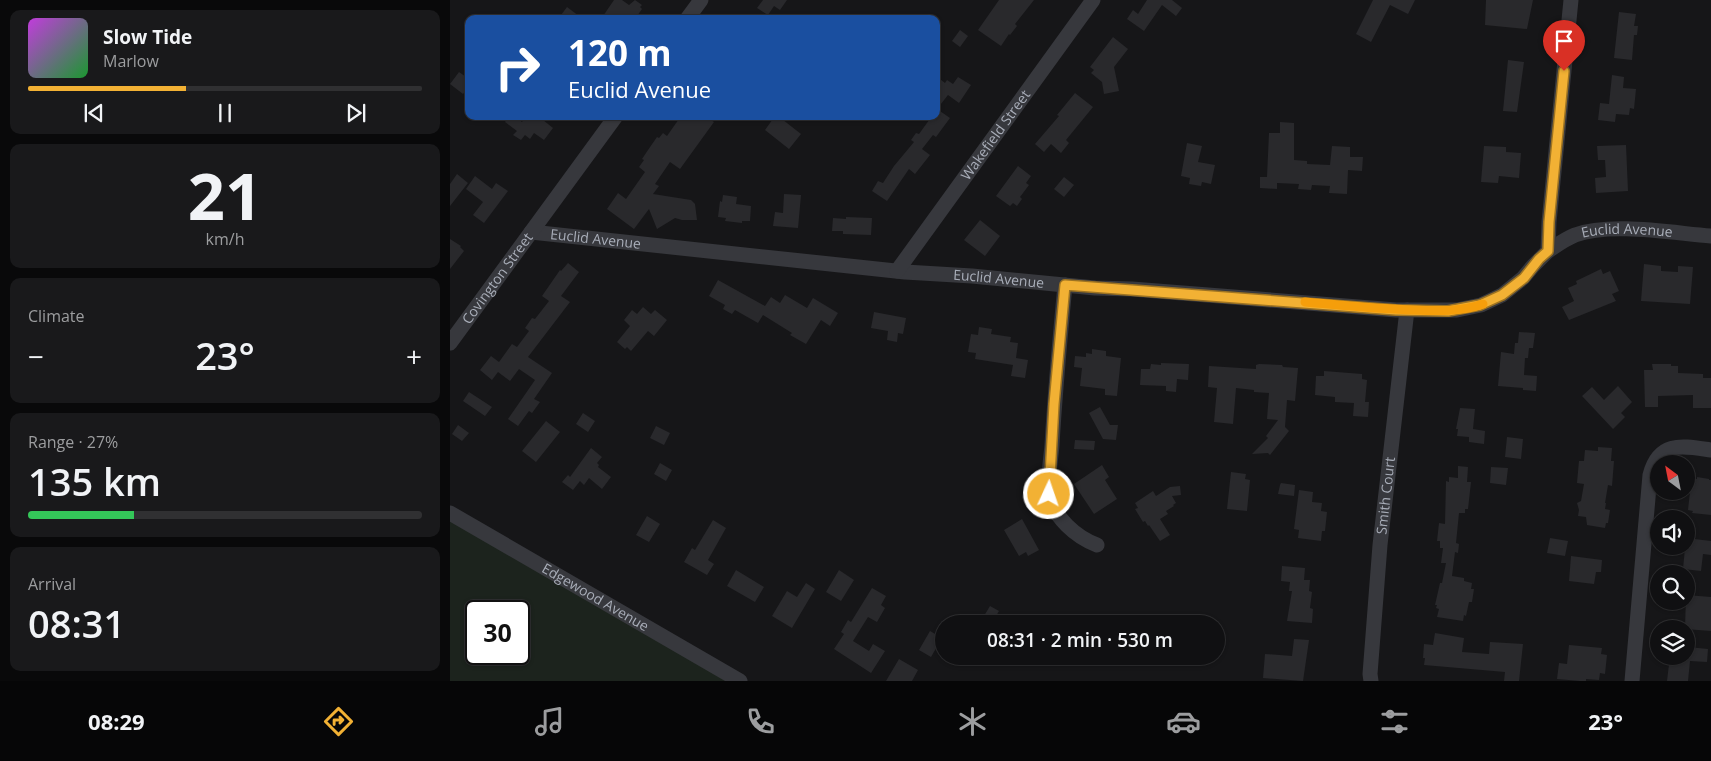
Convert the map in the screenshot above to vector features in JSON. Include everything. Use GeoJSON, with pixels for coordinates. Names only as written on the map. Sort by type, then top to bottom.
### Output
{"type":"FeatureCollection","features":[{"type":"Feature","properties":{"kind":"street"},"geometry":{"type":"LineString","coordinates":[[690,15],[701,0]]}},
{"type":"Feature","properties":{"kind":"street","name":"Wakefield Street"},"geometry":{"type":"LineString","coordinates":[[897,271],[1093,0]]}},
{"type":"Feature","properties":{"kind":"street"},"geometry":{"type":"LineString","coordinates":[[1548,251],[1549,222],[1571,0]]}},
{"type":"Feature","properties":{"kind":"street","name":"Covington Street"},"geometry":{"type":"LineString","coordinates":[[450,343],[613,120]]}},
{"type":"Feature","properties":{"kind":"street","name":"Euclid Avenue"},"geometry":{"type":"LineString","coordinates":[[531,232],[897,271],[1407,310],[1457,310],[1480,305],[1496,298],[1517,284],[1548,251],[1567,238],[1594,231],[1615,229],[1711,236]]}},
{"type":"Feature","properties":{"kind":"street"},"geometry":{"type":"LineString","coordinates":[[1065,285],[1054,404],[1049,494],[1055,509],[1064,522],[1086,540],[1098,545]]}},
{"type":"Feature","properties":{"kind":"street","name":"Smith Court"},"geometry":{"type":"LineString","coordinates":[[1371,681],[1380,545],[1407,310]]}},
{"type":"Feature","properties":{"kind":"street"},"geometry":{"type":"LineString","coordinates":[[1632,681],[1650,475],[1653,465],[1665,450],[1674,447],[1711,450]]}},
{"type":"Feature","properties":{"kind":"street","name":"Edgewood Avenue"},"geometry":{"type":"LineString","coordinates":[[450,513],[740,681]]}},
{"type":"Feature","properties":{"kind":"shaded area"},"geometry":{"type":"Polygon","coordinates":[[[450,512],[730,681],[450,681],[450,512]]]}},
{"type":"Feature","properties":{"kind":"building"},"geometry":{"type":"Polygon","coordinates":[[[614,0],[622,0],[629,5],[635,0],[642,5],[640,7],[642,9],[638,15],[604,15],[614,0]]]}},
{"type":"Feature","properties":{"kind":"building"},"geometry":{"type":"Polygon","coordinates":[[[763,0],[787,0],[780,10],[774,6],[768,15],[757,8],[763,0]]]}},
{"type":"Feature","properties":{"kind":"building"},"geometry":{"type":"Polygon","coordinates":[[[999,0],[1034,0],[1001,46],[978,30],[999,0]]]}},
{"type":"Feature","properties":{"kind":"building"},"geometry":{"type":"Polygon","coordinates":[[[1147,0],[1172,0],[1182,8],[1176,16],[1162,5],[1144,31],[1127,19],[1133,10],[1138,14],[1147,0]]]}},
{"type":"Feature","properties":{"kind":"building"},"geometry":{"type":"Polygon","coordinates":[[[1373,0],[1415,0],[1408,14],[1390,5],[1371,42],[1356,34],[1373,0]]]}},
{"type":"Feature","properties":{"kind":"building"},"geometry":{"type":"Polygon","coordinates":[[[1486,0],[1533,0],[1527,29],[1485,25],[1486,0]]]}},
{"type":"Feature","properties":{"kind":"building"},"geometry":{"type":"Polygon","coordinates":[[[567,7],[578,15],[561,15],[567,7]]]}},
{"type":"Feature","properties":{"kind":"building"},"geometry":{"type":"Polygon","coordinates":[[[1619,12],[1636,14],[1634,26],[1638,26],[1637,35],[1634,35],[1632,60],[1614,58],[1619,12]]]}},
{"type":"Feature","properties":{"kind":"building"},"geometry":{"type":"Polygon","coordinates":[[[960,30],[968,36],[960,47],[952,41],[960,30]]]}},
{"type":"Feature","properties":{"kind":"building"},"geometry":{"type":"Polygon","coordinates":[[[1113,37],[1128,49],[1114,67],[1119,91],[1104,94],[1102,82],[1091,73],[1094,70],[1090,67],[1113,37]]]}},
{"type":"Feature","properties":{"kind":"building"},"geometry":{"type":"Polygon","coordinates":[[[1508,60],[1524,62],[1517,112],[1503,111],[1508,60]]]}},
{"type":"Feature","properties":{"kind":"building"},"geometry":{"type":"Polygon","coordinates":[[[459,72],[465,76],[465,92],[463,94],[450,84],[459,72]]]}},
{"type":"Feature","properties":{"kind":"building"},"geometry":{"type":"Polygon","coordinates":[[[1612,75],[1624,77],[1623,88],[1636,89],[1634,109],[1630,108],[1629,115],[1616,114],[1615,122],[1598,120],[1600,103],[1609,104],[1612,75]]]}},
{"type":"Feature","properties":{"kind":"building"},"geometry":{"type":"Polygon","coordinates":[[[958,77],[971,85],[959,103],[948,95],[940,105],[940,79],[945,83],[947,80],[953,84],[958,77]]]}},
{"type":"Feature","properties":{"kind":"building"},"geometry":{"type":"Polygon","coordinates":[[[1075,93],[1093,107],[1066,140],[1069,143],[1061,153],[1051,144],[1044,152],[1035,144],[1059,116],[1057,115],[1075,93]]]}},
{"type":"Feature","properties":{"kind":"building"},"geometry":{"type":"Polygon","coordinates":[[[940,111],[950,118],[936,137],[933,135],[922,149],[930,155],[915,174],[909,169],[887,201],[872,191],[878,181],[883,183],[914,142],[911,140],[916,133],[919,134],[929,120],[940,120],[940,111]]]}},
{"type":"Feature","properties":{"kind":"building"},"geometry":{"type":"Polygon","coordinates":[[[506,120],[520,120],[522,122],[523,120],[543,120],[553,128],[544,140],[534,133],[530,139],[525,135],[521,140],[513,135],[517,131],[505,122],[506,120]]]}},
{"type":"Feature","properties":{"kind":"building"},"geometry":{"type":"Polygon","coordinates":[[[678,120],[711,120],[714,122],[680,169],[670,162],[655,184],[659,186],[653,194],[691,200],[695,204],[697,220],[675,218],[657,229],[649,209],[634,229],[607,209],[618,193],[626,199],[645,172],[639,167],[644,160],[642,159],[657,137],[659,138],[663,133],[667,136],[678,120]]]}},
{"type":"Feature","properties":{"kind":"building"},"geometry":{"type":"Polygon","coordinates":[[[772,120],[783,120],[801,134],[789,149],[765,130],[772,120]]]}},
{"type":"Feature","properties":{"kind":"building"},"geometry":{"type":"Polygon","coordinates":[[[1280,122],[1294,123],[1294,160],[1307,161],[1307,164],[1330,165],[1332,146],[1350,147],[1350,157],[1363,157],[1362,171],[1348,170],[1347,194],[1329,193],[1330,186],[1312,185],[1311,190],[1298,189],[1299,184],[1277,183],[1277,189],[1260,188],[1260,177],[1267,177],[1269,133],[1280,133],[1280,122]]]}},
{"type":"Feature","properties":{"kind":"building"},"geometry":{"type":"Polygon","coordinates":[[[1187,143],[1202,146],[1198,162],[1215,165],[1211,184],[1202,182],[1201,186],[1189,184],[1190,178],[1181,176],[1187,143]]]}},
{"type":"Feature","properties":{"kind":"building"},"geometry":{"type":"Polygon","coordinates":[[[1626,145],[1628,191],[1596,193],[1595,178],[1606,177],[1605,160],[1598,160],[1597,146],[1626,145]]]}},
{"type":"Feature","properties":{"kind":"building"},"geometry":{"type":"Polygon","coordinates":[[[1484,146],[1506,147],[1506,152],[1521,153],[1519,178],[1499,176],[1498,183],[1481,182],[1484,146]]]}},
{"type":"Feature","properties":{"kind":"building"},"geometry":{"type":"Polygon","coordinates":[[[1018,166],[1031,176],[1026,183],[1029,185],[1020,197],[1022,199],[1017,206],[1013,203],[1010,206],[996,196],[1018,166]]]}},
{"type":"Feature","properties":{"kind":"building"},"geometry":{"type":"Polygon","coordinates":[[[457,174],[468,183],[450,206],[450,184],[457,174]]]}},
{"type":"Feature","properties":{"kind":"building"},"geometry":{"type":"Polygon","coordinates":[[[475,176],[492,189],[496,183],[508,191],[484,223],[473,215],[483,202],[466,189],[475,176]]]}},
{"type":"Feature","properties":{"kind":"building"},"geometry":{"type":"Polygon","coordinates":[[[1064,177],[1074,185],[1064,197],[1054,189],[1064,177]]]}},
{"type":"Feature","properties":{"kind":"building"},"geometry":{"type":"Polygon","coordinates":[[[784,194],[801,195],[798,228],[773,226],[775,212],[783,213],[784,194]]]}},
{"type":"Feature","properties":{"kind":"building"},"geometry":{"type":"Polygon","coordinates":[[[723,195],[737,197],[736,204],[751,206],[750,221],[742,221],[742,223],[725,221],[726,218],[718,217],[720,201],[722,202],[723,195]]]}},
{"type":"Feature","properties":{"kind":"building"},"geometry":{"type":"Polygon","coordinates":[[[846,217],[872,218],[871,235],[843,234],[843,231],[832,231],[833,218],[846,219],[846,217]]]}},
{"type":"Feature","properties":{"kind":"building"},"geometry":{"type":"Polygon","coordinates":[[[980,220],[1000,236],[985,256],[964,240],[980,220]]]}},
{"type":"Feature","properties":{"kind":"building"},"geometry":{"type":"Polygon","coordinates":[[[450,239],[461,246],[464,251],[450,269],[450,239]]]}},
{"type":"Feature","properties":{"kind":"building"},"geometry":{"type":"Polygon","coordinates":[[[568,263],[579,272],[561,296],[570,302],[528,357],[552,373],[534,399],[540,402],[532,413],[529,411],[518,426],[508,419],[535,380],[519,369],[510,381],[498,372],[492,380],[480,370],[491,356],[499,362],[512,344],[517,347],[529,331],[525,328],[549,301],[542,296],[560,270],[568,263]]]}},
{"type":"Feature","properties":{"kind":"building"},"geometry":{"type":"Polygon","coordinates":[[[1644,264],[1661,266],[1661,271],[1678,272],[1678,266],[1693,267],[1690,304],[1641,301],[1644,264]]]}},
{"type":"Feature","properties":{"kind":"building"},"geometry":{"type":"Polygon","coordinates":[[[1601,269],[1603,274],[1610,271],[1619,291],[1612,294],[1616,301],[1569,320],[1562,307],[1574,301],[1568,288],[1577,284],[1576,281],[1601,269]]]}},
{"type":"Feature","properties":{"kind":"building"},"geometry":{"type":"Polygon","coordinates":[[[718,280],[765,306],[771,297],[780,303],[785,295],[807,308],[813,298],[838,313],[830,326],[821,320],[806,344],[763,315],[758,323],[735,310],[732,314],[723,309],[725,305],[709,296],[718,280]]]}},
{"type":"Feature","properties":{"kind":"building"},"geometry":{"type":"Polygon","coordinates":[[[643,307],[651,314],[655,310],[667,320],[654,336],[648,331],[631,351],[627,347],[625,349],[617,342],[630,326],[624,320],[632,310],[637,314],[643,307]]]}},
{"type":"Feature","properties":{"kind":"building"},"geometry":{"type":"Polygon","coordinates":[[[874,312],[906,318],[903,334],[898,333],[897,342],[887,340],[888,331],[871,328],[874,312]]]}},
{"type":"Feature","properties":{"kind":"building"},"geometry":{"type":"Polygon","coordinates":[[[979,327],[992,329],[991,334],[1011,337],[1010,342],[1018,343],[1016,358],[1028,360],[1025,378],[1011,376],[1013,365],[975,359],[976,353],[968,352],[971,334],[978,335],[979,327]]]}},
{"type":"Feature","properties":{"kind":"building"},"geometry":{"type":"Polygon","coordinates":[[[1519,332],[1535,333],[1533,348],[1529,348],[1528,358],[1525,358],[1524,375],[1537,376],[1536,391],[1498,386],[1501,352],[1514,354],[1519,332]]]}},
{"type":"Feature","properties":{"kind":"building"},"geometry":{"type":"Polygon","coordinates":[[[1092,349],[1106,351],[1106,356],[1121,358],[1117,396],[1105,395],[1105,389],[1080,386],[1082,368],[1074,367],[1075,356],[1086,357],[1086,353],[1092,354],[1092,349]]]}},
{"type":"Feature","properties":{"kind":"building"},"geometry":{"type":"Polygon","coordinates":[[[1161,363],[1189,364],[1188,380],[1177,379],[1176,392],[1166,391],[1166,386],[1140,385],[1141,369],[1150,369],[1151,364],[1161,365],[1161,363]]]}},
{"type":"Feature","properties":{"kind":"building"},"geometry":{"type":"Polygon","coordinates":[[[1652,364],[1671,364],[1671,366],[1678,366],[1678,373],[1703,374],[1703,378],[1711,378],[1711,408],[1693,408],[1693,395],[1658,396],[1658,407],[1645,407],[1644,370],[1653,370],[1652,364]]]}},
{"type":"Feature","properties":{"kind":"building"},"geometry":{"type":"Polygon","coordinates":[[[1256,365],[1298,368],[1295,401],[1287,400],[1285,427],[1289,431],[1270,455],[1268,453],[1252,454],[1268,438],[1266,436],[1278,420],[1267,419],[1269,393],[1236,388],[1233,424],[1214,422],[1217,388],[1208,387],[1209,366],[1256,369],[1256,365]]]}},
{"type":"Feature","properties":{"kind":"building"},"geometry":{"type":"Polygon","coordinates":[[[1324,371],[1362,374],[1362,379],[1367,380],[1365,402],[1369,402],[1368,417],[1353,416],[1354,403],[1335,402],[1335,397],[1315,395],[1316,376],[1324,376],[1324,371]]]}},
{"type":"Feature","properties":{"kind":"building"},"geometry":{"type":"Polygon","coordinates":[[[1618,386],[1632,402],[1621,413],[1625,417],[1613,429],[1582,396],[1592,387],[1604,400],[1618,386]]]}},
{"type":"Feature","properties":{"kind":"building"},"geometry":{"type":"Polygon","coordinates":[[[469,392],[492,407],[485,416],[463,401],[469,392]]]}},
{"type":"Feature","properties":{"kind":"building"},"geometry":{"type":"Polygon","coordinates":[[[1100,407],[1110,425],[1118,425],[1116,440],[1103,439],[1089,413],[1100,407]]]}},
{"type":"Feature","properties":{"kind":"building"},"geometry":{"type":"Polygon","coordinates":[[[1460,408],[1475,409],[1473,429],[1485,431],[1484,444],[1469,442],[1469,437],[1457,436],[1458,429],[1456,429],[1460,408]]]}},
{"type":"Feature","properties":{"kind":"building"},"geometry":{"type":"Polygon","coordinates":[[[583,413],[595,421],[588,432],[576,424],[583,413]]]}},
{"type":"Feature","properties":{"kind":"building"},"geometry":{"type":"Polygon","coordinates":[[[546,421],[560,432],[536,462],[522,451],[546,421]]]}},
{"type":"Feature","properties":{"kind":"building"},"geometry":{"type":"Polygon","coordinates":[[[458,425],[469,433],[462,441],[452,434],[458,425]]]}},
{"type":"Feature","properties":{"kind":"building"},"geometry":{"type":"Polygon","coordinates":[[[656,426],[670,433],[664,445],[650,438],[656,426]]]}},
{"type":"Feature","properties":{"kind":"building"},"geometry":{"type":"Polygon","coordinates":[[[1507,437],[1523,439],[1521,459],[1505,457],[1507,437]]]}},
{"type":"Feature","properties":{"kind":"building"},"geometry":{"type":"Polygon","coordinates":[[[1075,440],[1095,441],[1094,450],[1074,449],[1075,440]]]}},
{"type":"Feature","properties":{"kind":"building"},"geometry":{"type":"Polygon","coordinates":[[[1598,447],[1612,448],[1611,461],[1614,461],[1612,486],[1608,485],[1605,503],[1605,509],[1610,510],[1608,523],[1606,523],[1605,528],[1587,525],[1586,517],[1578,516],[1577,503],[1581,501],[1584,484],[1577,483],[1579,461],[1584,461],[1585,450],[1598,451],[1598,447]]]}},
{"type":"Feature","properties":{"kind":"building"},"geometry":{"type":"Polygon","coordinates":[[[591,448],[602,457],[597,463],[598,467],[611,477],[602,489],[589,478],[584,485],[580,481],[573,490],[562,482],[568,475],[570,477],[591,448]]]}},
{"type":"Feature","properties":{"kind":"building"},"geometry":{"type":"Polygon","coordinates":[[[660,463],[672,470],[666,481],[654,474],[660,463]]]}},
{"type":"Feature","properties":{"kind":"building"},"geometry":{"type":"Polygon","coordinates":[[[1102,465],[1109,477],[1105,480],[1117,499],[1094,514],[1074,484],[1102,465]]]}},
{"type":"Feature","properties":{"kind":"building"},"geometry":{"type":"Polygon","coordinates":[[[1458,466],[1468,467],[1467,482],[1471,482],[1468,509],[1465,509],[1465,513],[1459,513],[1456,543],[1459,544],[1458,553],[1455,552],[1452,576],[1464,578],[1464,581],[1472,583],[1471,589],[1474,589],[1472,602],[1469,602],[1463,621],[1437,617],[1439,609],[1435,605],[1446,563],[1441,563],[1443,548],[1440,548],[1440,541],[1437,541],[1439,523],[1445,524],[1446,481],[1449,482],[1449,477],[1458,478],[1458,466]]]}},
{"type":"Feature","properties":{"kind":"building"},"geometry":{"type":"Polygon","coordinates":[[[1491,467],[1508,468],[1506,485],[1490,483],[1491,467]]]}},
{"type":"Feature","properties":{"kind":"building"},"geometry":{"type":"Polygon","coordinates":[[[1231,472],[1246,474],[1245,479],[1250,480],[1247,511],[1227,509],[1231,472]]]}},
{"type":"Feature","properties":{"kind":"building"},"geometry":{"type":"Polygon","coordinates":[[[1697,477],[1711,480],[1711,515],[1695,513],[1695,510],[1688,510],[1689,500],[1695,500],[1695,479],[1697,477]]]}},
{"type":"Feature","properties":{"kind":"building"},"geometry":{"type":"Polygon","coordinates":[[[1281,483],[1295,485],[1294,496],[1278,494],[1281,483]]]}},
{"type":"Feature","properties":{"kind":"building"},"geometry":{"type":"Polygon","coordinates":[[[1180,486],[1181,495],[1172,496],[1176,503],[1166,511],[1168,514],[1160,519],[1170,535],[1160,541],[1149,525],[1145,521],[1143,522],[1135,509],[1138,508],[1135,503],[1153,491],[1156,496],[1170,487],[1180,486]]]}},
{"type":"Feature","properties":{"kind":"building"},"geometry":{"type":"Polygon","coordinates":[[[1299,490],[1313,492],[1312,502],[1322,503],[1321,511],[1327,512],[1325,531],[1322,531],[1321,541],[1298,538],[1299,530],[1294,529],[1299,490]]]}},
{"type":"Feature","properties":{"kind":"building"},"geometry":{"type":"Polygon","coordinates":[[[647,516],[660,524],[649,542],[636,535],[647,516]]]}},
{"type":"Feature","properties":{"kind":"building"},"geometry":{"type":"Polygon","coordinates":[[[1022,519],[1039,550],[1028,556],[1026,552],[1019,556],[1004,530],[1022,519]]]}},
{"type":"Feature","properties":{"kind":"building"},"geometry":{"type":"Polygon","coordinates":[[[713,520],[726,528],[708,560],[714,564],[707,575],[684,562],[692,548],[695,550],[713,520]]]}},
{"type":"Feature","properties":{"kind":"building"},"geometry":{"type":"Polygon","coordinates":[[[1550,538],[1568,541],[1565,556],[1547,553],[1550,538]]]}},
{"type":"Feature","properties":{"kind":"building"},"geometry":{"type":"Polygon","coordinates":[[[1695,539],[1711,541],[1711,555],[1703,554],[1701,571],[1695,570],[1695,565],[1683,565],[1684,555],[1695,555],[1695,539]]]}},
{"type":"Feature","properties":{"kind":"building"},"geometry":{"type":"Polygon","coordinates":[[[1571,556],[1602,560],[1601,572],[1596,572],[1594,584],[1569,581],[1571,556]]]}},
{"type":"Feature","properties":{"kind":"building"},"geometry":{"type":"Polygon","coordinates":[[[1282,566],[1305,568],[1304,580],[1310,580],[1309,591],[1312,592],[1310,608],[1313,609],[1312,623],[1287,621],[1292,591],[1289,591],[1290,582],[1281,581],[1282,566]]]}},
{"type":"Feature","properties":{"kind":"building"},"geometry":{"type":"Polygon","coordinates":[[[736,570],[764,587],[755,602],[727,586],[736,570]]]}},
{"type":"Feature","properties":{"kind":"building"},"geometry":{"type":"Polygon","coordinates":[[[839,570],[854,580],[841,601],[826,592],[839,570]]]}},
{"type":"Feature","properties":{"kind":"building"},"geometry":{"type":"Polygon","coordinates":[[[806,583],[815,589],[792,628],[772,616],[787,591],[797,597],[806,583]]]}},
{"type":"Feature","properties":{"kind":"building"},"geometry":{"type":"Polygon","coordinates":[[[872,588],[886,596],[881,605],[885,608],[877,622],[868,617],[853,641],[869,651],[873,644],[885,651],[871,673],[834,649],[844,634],[841,632],[848,620],[851,622],[872,588]]]}},
{"type":"Feature","properties":{"kind":"building"},"geometry":{"type":"Polygon","coordinates":[[[1695,596],[1711,597],[1711,631],[1695,630],[1695,620],[1685,620],[1686,610],[1695,610],[1695,596]]]}},
{"type":"Feature","properties":{"kind":"building"},"geometry":{"type":"Polygon","coordinates":[[[990,606],[999,611],[997,615],[985,615],[990,606]]]}},
{"type":"Feature","properties":{"kind":"building"},"geometry":{"type":"Polygon","coordinates":[[[930,631],[935,634],[935,650],[931,657],[919,650],[930,631]]]}},
{"type":"Feature","properties":{"kind":"building"},"geometry":{"type":"Polygon","coordinates":[[[1435,633],[1464,638],[1462,652],[1489,654],[1490,642],[1523,644],[1519,681],[1504,681],[1505,672],[1424,665],[1424,644],[1433,645],[1435,633]]]}},
{"type":"Feature","properties":{"kind":"building"},"geometry":{"type":"Polygon","coordinates":[[[1294,639],[1309,640],[1303,681],[1263,678],[1265,654],[1292,656],[1294,639]]]}},
{"type":"Feature","properties":{"kind":"building"},"geometry":{"type":"Polygon","coordinates":[[[1569,645],[1602,648],[1601,654],[1607,655],[1605,674],[1600,673],[1599,680],[1557,679],[1559,663],[1567,664],[1569,645]]]}},
{"type":"Feature","properties":{"kind":"building"},"geometry":{"type":"Polygon","coordinates":[[[1695,648],[1708,649],[1707,662],[1695,661],[1695,648]]]}},
{"type":"Feature","properties":{"kind":"building"},"geometry":{"type":"Polygon","coordinates":[[[899,659],[918,670],[912,681],[886,681],[899,659]]]}},
{"type":"Feature","properties":{"kind":"building"},"geometry":{"type":"Polygon","coordinates":[[[1669,665],[1690,665],[1688,681],[1667,681],[1669,665]]]}},
{"type":"Feature","properties":{"kind":"slow traffic"},"geometry":{"type":"LineString","coordinates":[[1305,302],[1396,310],[1432,311],[1465,309],[1483,304]]}},
{"type":"Feature","properties":{"kind":"route"},"geometry":{"type":"LineString","coordinates":[[1049,494],[1054,404],[1065,285],[1396,310],[1457,310],[1480,305],[1494,299],[1510,290],[1524,278],[1548,251],[1549,222],[1564,71]]}}]}
